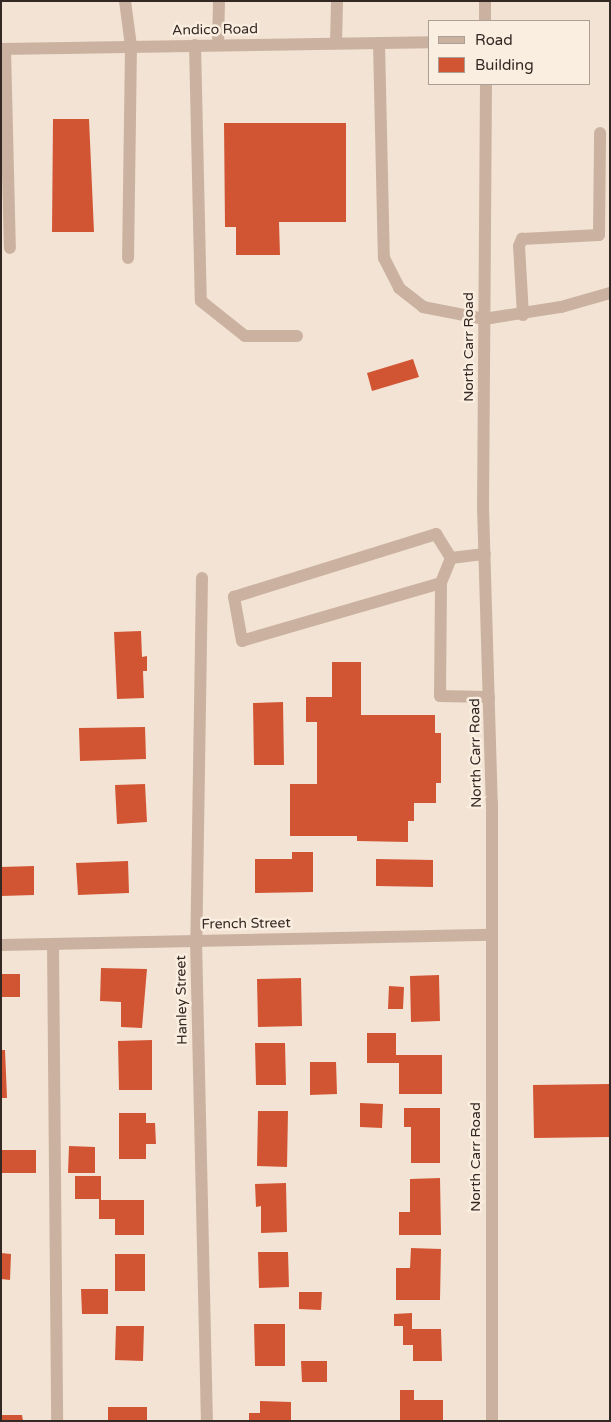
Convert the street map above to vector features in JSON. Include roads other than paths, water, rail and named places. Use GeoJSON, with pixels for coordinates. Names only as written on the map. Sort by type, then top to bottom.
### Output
{"type":"FeatureCollection","features":[{"type":"Feature","properties":{"kind":"street"},"geometry":{"type":"LineString","coordinates":[[125,1],[131,46],[128,258]]}},
{"type":"Feature","properties":{"kind":"street"},"geometry":{"type":"LineString","coordinates":[[218,45],[219,1]]}},
{"type":"Feature","properties":{"kind":"street"},"geometry":{"type":"LineString","coordinates":[[336,44],[337,1]]}},
{"type":"Feature","properties":{"kind":"street"},"geometry":{"type":"LineString","coordinates":[[485,1],[485,20]]}},
{"type":"Feature","properties":{"kind":"street","name":"Andico Road"},"geometry":{"type":"LineString","coordinates":[[3,49],[428,42]]}},
{"type":"Feature","properties":{"kind":"street"},"geometry":{"type":"LineString","coordinates":[[379,43],[384,258],[399,288],[423,307],[484,320],[523,315],[610,293]]}},
{"type":"Feature","properties":{"kind":"street"},"geometry":{"type":"LineString","coordinates":[[196,45],[201,301],[245,336],[297,336]]}},
{"type":"Feature","properties":{"kind":"street"},"geometry":{"type":"LineString","coordinates":[[3,49],[10,248]]}},
{"type":"Feature","properties":{"kind":"street","name":"North Carr Road"},"geometry":{"type":"LineString","coordinates":[[486,85],[485,554],[492,802],[490,935],[492,1421]]}},
{"type":"Feature","properties":{"kind":"street"},"geometry":{"type":"LineString","coordinates":[[523,315],[519,246],[522,239],[604,235],[600,133]]}},
{"type":"Feature","properties":{"kind":"street"},"geometry":{"type":"LineString","coordinates":[[441,583],[242,642],[234,597],[436,534],[451,558]]}},
{"type":"Feature","properties":{"kind":"street"},"geometry":{"type":"LineString","coordinates":[[451,558],[485,554]]}},
{"type":"Feature","properties":{"kind":"street"},"geometry":{"type":"LineString","coordinates":[[451,558],[441,583],[440,696],[489,697]]}},
{"type":"Feature","properties":{"kind":"street","name":"Hanley Street"},"geometry":{"type":"LineString","coordinates":[[202,578],[196,940],[207,1421]]}},
{"type":"Feature","properties":{"kind":"street","name":"French Street"},"geometry":{"type":"LineString","coordinates":[[1,946],[196,940],[490,935]]}},
{"type":"Feature","properties":{"kind":"street"},"geometry":{"type":"LineString","coordinates":[[54,944],[57,1421]]}}]}
